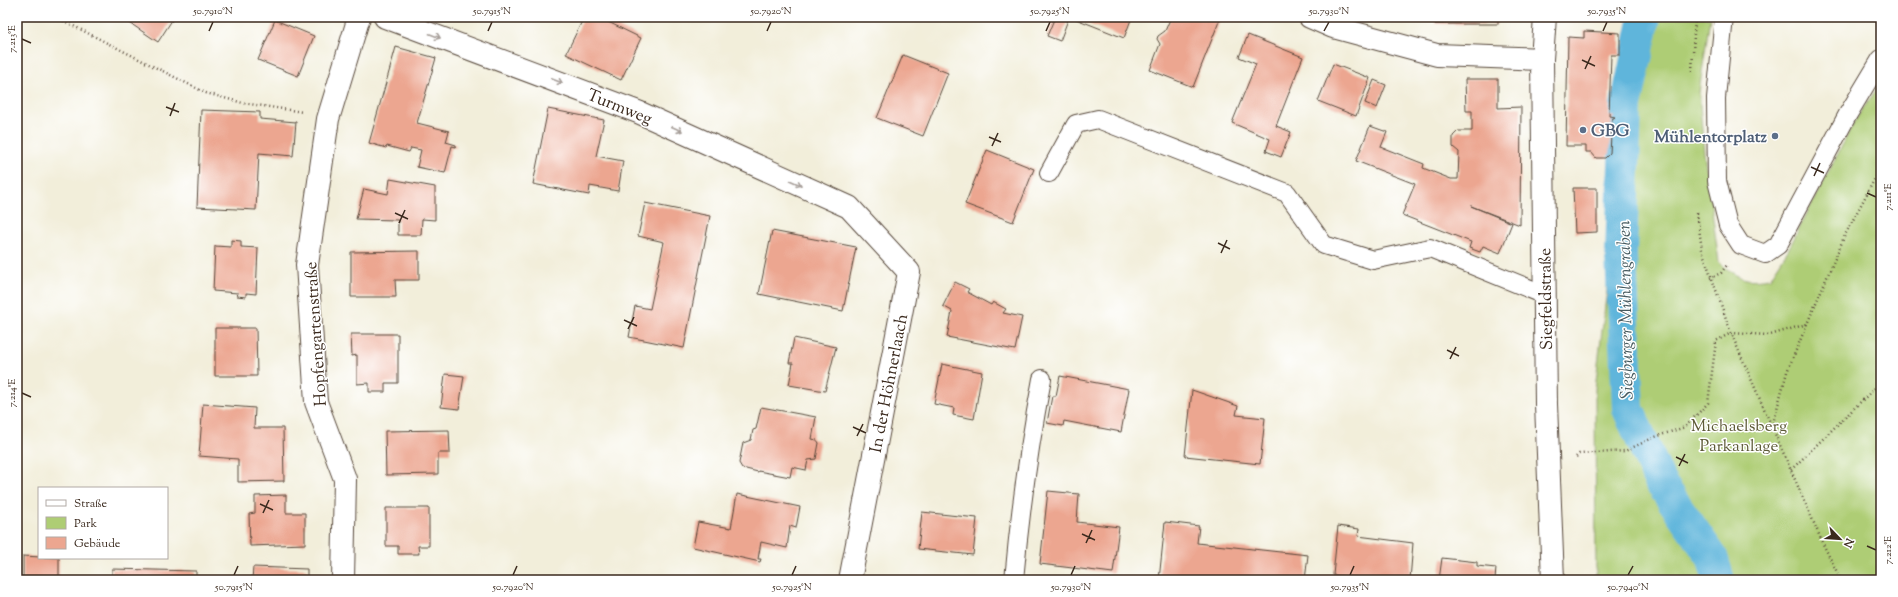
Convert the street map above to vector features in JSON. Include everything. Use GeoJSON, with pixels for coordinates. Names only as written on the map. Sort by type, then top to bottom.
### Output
{"type":"FeatureCollection","features":[{"type":"Feature","properties":{"kind":"street","name":"Hopfengartenstraße"},"geometry":{"type":"LineString","coordinates":[[343,580],[345,479],[316,402],[307,265],[328,119],[359,17]]}},
{"type":"Feature","properties":{"kind":"street","name":"Turmweg"},"geometry":{"type":"LineString","coordinates":[[385,17],[638,112],[849,207]]}},
{"type":"Feature","properties":{"kind":"street"},"geometry":{"type":"LineString","coordinates":[[1310,17],[1333,26],[1437,55],[1542,59]]}},
{"type":"Feature","properties":{"kind":"street","name":"Siegfeldstraße"},"geometry":{"type":"LineString","coordinates":[[1545,17],[1542,59],[1545,295],[1548,478],[1553,580]]}},
{"type":"Feature","properties":{"kind":"street","name":"In der Höhnerlaach"},"geometry":{"type":"LineString","coordinates":[[849,207],[909,272],[850,580]]}},
{"type":"Feature","properties":{"kind":"lane"},"geometry":{"type":"LineString","coordinates":[[1724,17],[1716,98],[1717,181],[1728,225],[1741,245],[1765,254],[1778,245],[1848,114],[1881,59]]}},
{"type":"Feature","properties":{"kind":"lane"},"geometry":{"type":"LineString","coordinates":[[1049,174],[1076,124],[1098,119],[1286,194],[1324,245],[1372,260],[1430,248],[1545,295]]}},
{"type":"Feature","properties":{"kind":"lane"},"geometry":{"type":"LineString","coordinates":[[1014,580],[1019,520],[1028,457],[1042,379]]}},
{"type":"Feature","properties":{"kind":"path"},"geometry":{"type":"LineString","coordinates":[[56,17],[206,93],[243,102],[302,111],[328,119]]}},
{"type":"Feature","properties":{"kind":"path"},"geometry":{"type":"LineString","coordinates":[[1772,428],[1787,372],[1807,324],[1845,235],[1881,167]]}},
{"type":"Feature","properties":{"kind":"path"},"geometry":{"type":"LineString","coordinates":[[1710,278],[1731,333],[1772,428],[1824,546],[1841,580]]}},
{"type":"Feature","properties":{"kind":"path"},"geometry":{"type":"LineString","coordinates":[[1548,478],[1579,454],[1625,451],[1655,437],[1685,427],[1708,403],[1716,341],[1731,333],[1770,335],[1807,324]]}},
{"type":"Feature","properties":{"kind":"path"},"geometry":{"type":"LineString","coordinates":[[1791,470],[1881,382]]}},
{"type":"Feature","properties":{"kind":"green space","name":"Michaelsberg Parkanlage"},"geometry":{"type":"Polygon","coordinates":[[[1651,17],[1710,17],[1699,93],[1704,153],[1719,262],[1731,272],[1742,278],[1754,280],[1770,278],[1788,250],[1856,119],[1881,83],[1881,580],[1596,580],[1595,389],[1629,106],[1651,17]]]}},
{"type":"Feature","properties":{"kind":"building"},"geometry":{"type":"Polygon","coordinates":[[[121,17],[174,17],[158,42],[121,17]]]}},
{"type":"Feature","properties":{"kind":"building"},"geometry":{"type":"Polygon","coordinates":[[[584,17],[598,17],[641,38],[621,80],[566,54],[584,17]]]}},
{"type":"Feature","properties":{"kind":"building"},"geometry":{"type":"Polygon","coordinates":[[[1055,17],[1069,17],[1060,41],[1047,36],[1055,17]]]}},
{"type":"Feature","properties":{"kind":"building"},"geometry":{"type":"Polygon","coordinates":[[[1071,17],[1132,17],[1124,38],[1071,17]]]}},
{"type":"Feature","properties":{"kind":"building"},"geometry":{"type":"Polygon","coordinates":[[[1171,17],[1214,17],[1220,19],[1193,87],[1150,70],[1160,44],[1157,39],[1158,36],[1165,31],[1171,17]]]}},
{"type":"Feature","properties":{"kind":"building"},"geometry":{"type":"Polygon","coordinates":[[[1435,17],[1498,17],[1498,24],[1435,24],[1435,17]]]}},
{"type":"Feature","properties":{"kind":"building"},"geometry":{"type":"Polygon","coordinates":[[[275,20],[314,36],[298,76],[258,60],[275,20]]]}},
{"type":"Feature","properties":{"kind":"building"},"geometry":{"type":"Polygon","coordinates":[[[1584,31],[1620,33],[1620,55],[1611,55],[1609,116],[1615,117],[1612,119],[1610,153],[1605,158],[1596,158],[1591,152],[1586,152],[1586,146],[1566,146],[1568,37],[1584,38],[1584,31]]]}},
{"type":"Feature","properties":{"kind":"building"},"geometry":{"type":"Polygon","coordinates":[[[1248,35],[1303,57],[1276,126],[1291,132],[1281,157],[1266,151],[1270,139],[1232,123],[1256,64],[1239,57],[1248,35]]]}},
{"type":"Feature","properties":{"kind":"building"},"geometry":{"type":"Polygon","coordinates":[[[396,47],[436,58],[417,123],[449,131],[446,142],[456,145],[456,147],[452,146],[445,173],[417,167],[421,150],[411,148],[409,152],[369,143],[396,47]]]}},
{"type":"Feature","properties":{"kind":"building"},"geometry":{"type":"Polygon","coordinates":[[[903,55],[948,73],[923,136],[877,118],[903,55]]]}},
{"type":"Feature","properties":{"kind":"building"},"geometry":{"type":"Polygon","coordinates":[[[1333,64],[1370,78],[1356,116],[1318,101],[1333,64]]]}},
{"type":"Feature","properties":{"kind":"building"},"geometry":{"type":"Polygon","coordinates":[[[1465,79],[1498,79],[1498,108],[1521,107],[1520,225],[1471,206],[1512,223],[1500,253],[1483,246],[1480,252],[1469,248],[1471,242],[1402,215],[1415,184],[1356,161],[1370,126],[1387,132],[1381,147],[1424,164],[1423,168],[1451,179],[1458,179],[1459,152],[1453,147],[1453,136],[1458,131],[1472,131],[1472,111],[1466,111],[1465,79]]]}},
{"type":"Feature","properties":{"kind":"building"},"geometry":{"type":"Polygon","coordinates":[[[1374,80],[1386,85],[1377,108],[1365,103],[1374,80]]]}},
{"type":"Feature","properties":{"kind":"building"},"geometry":{"type":"Polygon","coordinates":[[[548,109],[604,120],[596,156],[623,161],[618,191],[590,186],[589,195],[533,184],[548,109]]]}},
{"type":"Feature","properties":{"kind":"building"},"geometry":{"type":"Polygon","coordinates":[[[201,110],[260,112],[260,119],[296,122],[293,156],[259,153],[256,210],[197,207],[201,110]]]}},
{"type":"Feature","properties":{"kind":"building"},"geometry":{"type":"Polygon","coordinates":[[[987,150],[1034,169],[1013,222],[965,204],[987,150]]]}},
{"type":"Feature","properties":{"kind":"building"},"geometry":{"type":"Polygon","coordinates":[[[390,179],[435,187],[435,220],[422,219],[421,235],[398,235],[398,220],[356,219],[364,189],[388,194],[390,179]]]}},
{"type":"Feature","properties":{"kind":"building"},"geometry":{"type":"Polygon","coordinates":[[[1573,188],[1597,188],[1597,232],[1575,233],[1573,188]]]}},
{"type":"Feature","properties":{"kind":"building"},"geometry":{"type":"Polygon","coordinates":[[[645,203],[710,216],[684,348],[629,337],[635,306],[650,309],[664,242],[638,236],[645,203]]]}},
{"type":"Feature","properties":{"kind":"building"},"geometry":{"type":"Polygon","coordinates":[[[772,231],[856,247],[843,311],[759,294],[772,231]]]}},
{"type":"Feature","properties":{"kind":"building"},"geometry":{"type":"Polygon","coordinates":[[[231,240],[241,241],[241,247],[258,248],[256,294],[246,293],[246,297],[237,296],[238,293],[213,291],[215,246],[231,247],[231,240]]]}},
{"type":"Feature","properties":{"kind":"building"},"geometry":{"type":"Polygon","coordinates":[[[419,251],[419,280],[395,280],[396,297],[351,297],[351,252],[419,251]]]}},
{"type":"Feature","properties":{"kind":"building"},"geometry":{"type":"Polygon","coordinates":[[[955,282],[969,289],[967,292],[991,305],[993,302],[1006,309],[1003,313],[1022,317],[1015,350],[947,337],[952,311],[943,306],[955,282]]]}},
{"type":"Feature","properties":{"kind":"building"},"geometry":{"type":"Polygon","coordinates":[[[215,328],[256,328],[257,376],[215,376],[215,328]]]}},
{"type":"Feature","properties":{"kind":"building"},"geometry":{"type":"Polygon","coordinates":[[[351,334],[398,334],[398,383],[385,383],[385,392],[369,392],[369,383],[357,384],[357,355],[352,356],[351,334]]]}},
{"type":"Feature","properties":{"kind":"building"},"geometry":{"type":"Polygon","coordinates":[[[794,338],[836,347],[825,391],[789,385],[793,363],[789,363],[794,338]]]}},
{"type":"Feature","properties":{"kind":"building"},"geometry":{"type":"Polygon","coordinates":[[[942,364],[982,372],[974,419],[953,415],[954,408],[934,404],[942,364]]]}},
{"type":"Feature","properties":{"kind":"building"},"geometry":{"type":"Polygon","coordinates":[[[445,374],[464,376],[459,409],[441,407],[445,374]]]}},
{"type":"Feature","properties":{"kind":"building"},"geometry":{"type":"Polygon","coordinates":[[[1060,376],[1129,389],[1121,432],[1064,421],[1063,426],[1047,423],[1052,396],[1056,396],[1060,376]]]}},
{"type":"Feature","properties":{"kind":"building"},"geometry":{"type":"Polygon","coordinates":[[[1192,390],[1238,406],[1236,415],[1265,418],[1260,464],[1185,456],[1192,390]]]}},
{"type":"Feature","properties":{"kind":"building"},"geometry":{"type":"Polygon","coordinates":[[[203,404],[255,408],[254,428],[283,428],[284,481],[238,482],[238,459],[199,456],[203,404]]]}},
{"type":"Feature","properties":{"kind":"building"},"geometry":{"type":"Polygon","coordinates":[[[761,407],[816,417],[812,439],[817,440],[819,443],[816,459],[808,460],[806,470],[792,467],[790,477],[742,468],[739,463],[743,443],[751,440],[753,430],[756,429],[761,407]]]}},
{"type":"Feature","properties":{"kind":"building"},"geometry":{"type":"Polygon","coordinates":[[[449,430],[450,453],[438,453],[438,474],[386,475],[385,431],[449,430]]]}},
{"type":"Feature","properties":{"kind":"building"},"geometry":{"type":"Polygon","coordinates":[[[1048,491],[1079,494],[1077,522],[1119,527],[1113,573],[1040,564],[1048,491]]]}},
{"type":"Feature","properties":{"kind":"building"},"geometry":{"type":"Polygon","coordinates":[[[737,494],[800,507],[796,528],[790,526],[787,548],[761,542],[758,559],[761,559],[760,562],[693,547],[698,522],[731,528],[737,494]]]}},
{"type":"Feature","properties":{"kind":"building"},"geometry":{"type":"Polygon","coordinates":[[[286,495],[286,513],[305,513],[305,544],[250,546],[249,514],[255,513],[255,496],[286,495]]]}},
{"type":"Feature","properties":{"kind":"building"},"geometry":{"type":"Polygon","coordinates":[[[386,508],[429,508],[429,546],[418,546],[419,554],[398,554],[398,546],[386,546],[386,508]]]}},
{"type":"Feature","properties":{"kind":"building"},"geometry":{"type":"Polygon","coordinates":[[[922,512],[977,518],[973,555],[918,549],[922,512]]]}},
{"type":"Feature","properties":{"kind":"building"},"geometry":{"type":"Polygon","coordinates":[[[1165,522],[1199,526],[1197,543],[1308,555],[1305,580],[1159,580],[1165,522]]]}},
{"type":"Feature","properties":{"kind":"building"},"geometry":{"type":"Polygon","coordinates":[[[1338,526],[1359,529],[1358,536],[1413,543],[1410,580],[1359,580],[1360,578],[1333,575],[1338,526]]]}},
{"type":"Feature","properties":{"kind":"building"},"geometry":{"type":"Polygon","coordinates":[[[23,556],[38,557],[38,559],[59,559],[59,580],[23,580],[23,556]]]}},
{"type":"Feature","properties":{"kind":"building"},"geometry":{"type":"Polygon","coordinates":[[[1442,558],[1477,562],[1477,566],[1496,568],[1495,580],[1439,580],[1442,558]]]}},
{"type":"Feature","properties":{"kind":"building"},"geometry":{"type":"Polygon","coordinates":[[[253,567],[307,569],[307,580],[252,580],[253,567]]]}},
{"type":"Feature","properties":{"kind":"building"},"geometry":{"type":"Polygon","coordinates":[[[112,569],[196,571],[196,580],[112,580],[112,569]]]}},
{"type":"Feature","properties":{"kind":"waterway","name":"Siegburger Mühlengraben"},"geometry":{"type":"LineString","coordinates":[[1645,17],[1626,106],[1621,255],[1628,409],[1660,482],[1712,557],[1719,580]]}},
{"type":"Feature","properties":{"kind":"place","name":"GBG"},"geometry":{"type":"Point","coordinates":[1583,130]}},
{"type":"Feature","properties":{"kind":"place","name":"Mühlentorplatz"},"geometry":{"type":"Point","coordinates":[1775,136]}}]}
